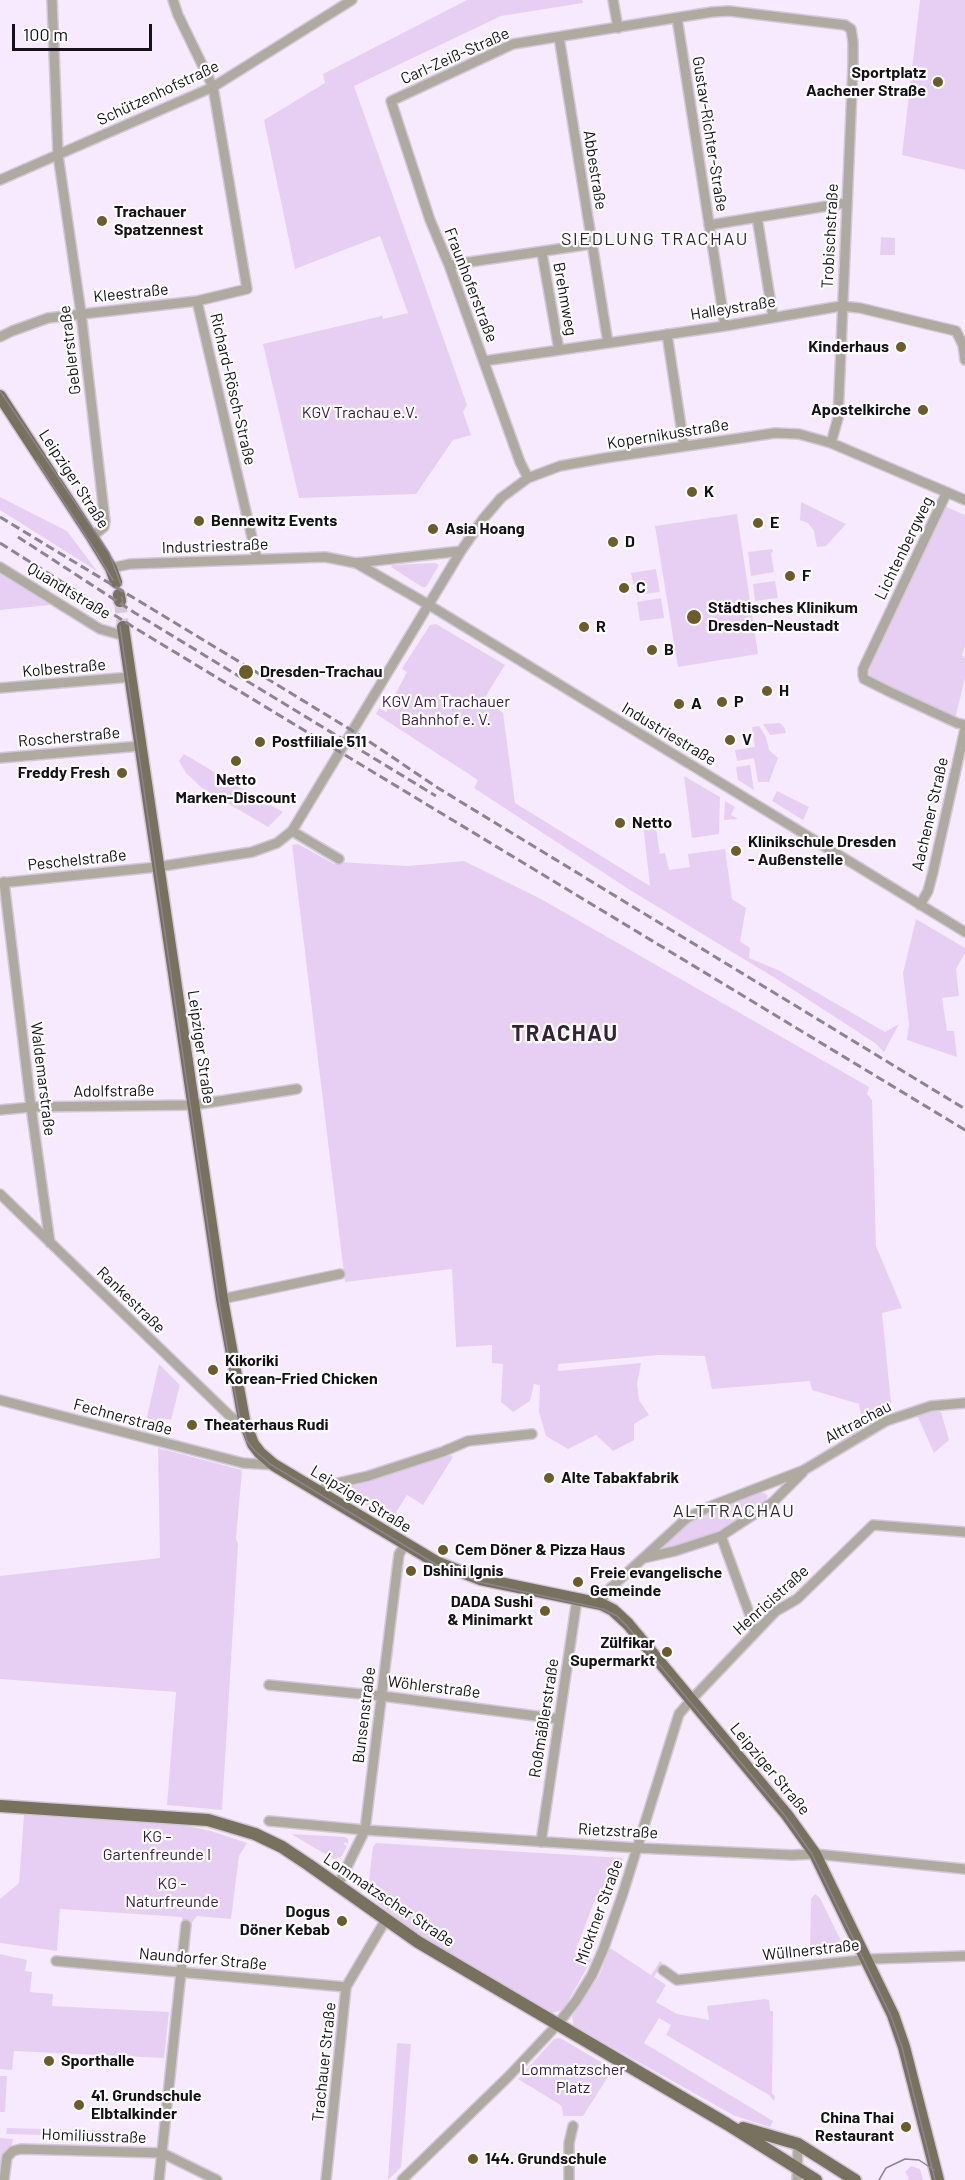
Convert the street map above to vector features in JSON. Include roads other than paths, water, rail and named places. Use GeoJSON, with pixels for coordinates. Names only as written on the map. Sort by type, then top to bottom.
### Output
{"type":"FeatureCollection","features":[{"type":"Feature","properties":{"kind":"main road","name":"Leipziger Straße"},"geometry":{"type":"LineString","coordinates":[[0,396],[92,537],[111,568],[116,582]]}},
{"type":"Feature","properties":{"kind":"main road","name":"Leipziger Straße"},"geometry":{"type":"LineString","coordinates":[[124,632],[222,1299],[244,1420],[253,1444],[274,1465],[405,1545],[455,1571],[480,1579],[601,1604],[613,1610],[628,1624],[793,1822],[814,1854],[893,2015],[904,2047],[938,2180]]}},
{"type":"Feature","properties":{"kind":"main road","name":"Lommatzscher Straße"},"geometry":{"type":"LineString","coordinates":[[0,1806],[208,1820],[255,1834],[282,1847],[338,1885],[385,1921],[727,2124],[816,2180]]}},
{"type":"Feature","properties":{"kind":"main road","name":"Lommatzscher Straße"},"geometry":{"type":"LineString","coordinates":[[727,2124],[798,2144],[855,2180]]}},
{"type":"Feature","properties":{"kind":"street","name":"Geblerstraße"},"geometry":{"type":"LineString","coordinates":[[52,0],[58,154],[81,313],[105,521],[104,527],[92,537]]}},
{"type":"Feature","properties":{"kind":"street"},"geometry":{"type":"LineString","coordinates":[[173,0],[213,87]]}},
{"type":"Feature","properties":{"kind":"street","name":"Schützenhofstraße"},"geometry":{"type":"LineString","coordinates":[[0,180],[213,87],[352,0]]}},
{"type":"Feature","properties":{"kind":"street"},"geometry":{"type":"LineString","coordinates":[[613,0],[618,28]]}},
{"type":"Feature","properties":{"kind":"street","name":"Carl-Zeiß-Straße"},"geometry":{"type":"LineString","coordinates":[[391,101],[513,44],[712,12],[729,11],[845,25],[851,29]]}},
{"type":"Feature","properties":{"kind":"street","name":"Gustav-Richter-Straße"},"geometry":{"type":"LineString","coordinates":[[677,18],[725,326]]}},
{"type":"Feature","properties":{"kind":"street","name":"Trobischstraße"},"geometry":{"type":"LineString","coordinates":[[831,443],[838,418],[853,65],[851,29]]}},
{"type":"Feature","properties":{"kind":"street","name":"Abbestraße"},"geometry":{"type":"LineString","coordinates":[[559,37],[608,343]]}},
{"type":"Feature","properties":{"kind":"street","name":"Richard-Rösch-Straße"},"geometry":{"type":"LineString","coordinates":[[213,87],[247,289],[197,301],[257,559]]}},
{"type":"Feature","properties":{"kind":"street","name":"Fraunhoferstraße"},"geometry":{"type":"LineString","coordinates":[[391,101],[430,220],[528,478]]}},
{"type":"Feature","properties":{"kind":"street"},"geometry":{"type":"LineString","coordinates":[[709,225],[846,203]]}},
{"type":"Feature","properties":{"kind":"street"},"geometry":{"type":"LineString","coordinates":[[757,217],[773,317]]}},
{"type":"Feature","properties":{"kind":"street"},"geometry":{"type":"LineString","coordinates":[[449,265],[592,244]]}},
{"type":"Feature","properties":{"kind":"street","name":"Brehmweg"},"geometry":{"type":"LineString","coordinates":[[542,253],[559,350]]}},
{"type":"Feature","properties":{"kind":"street","name":"Kleestraße"},"geometry":{"type":"LineString","coordinates":[[0,337],[48,318],[197,301]]}},
{"type":"Feature","properties":{"kind":"street","name":"Halleystraße"},"geometry":{"type":"LineString","coordinates":[[483,361],[725,326],[841,306],[956,331],[963,345],[965,360]]}},
{"type":"Feature","properties":{"kind":"street"},"geometry":{"type":"LineString","coordinates":[[667,334],[684,446]]}},
{"type":"Feature","properties":{"kind":"street","name":"Kopernikusstraße"},"geometry":{"type":"LineString","coordinates":[[292,831],[461,551],[501,498],[528,478],[560,466],[775,433],[798,434],[831,443],[965,500]]}},
{"type":"Feature","properties":{"kind":"street","name":"Lichtenbergweg"},"geometry":{"type":"LineString","coordinates":[[947,492],[863,669],[863,675],[864,679],[965,727]]}},
{"type":"Feature","properties":{"kind":"street","name":"Industriestraße"},"geometry":{"type":"LineString","coordinates":[[111,568],[130,564],[325,557],[356,562],[461,551]]}},
{"type":"Feature","properties":{"kind":"street","name":"Industriestraße"},"geometry":{"type":"LineString","coordinates":[[356,562],[965,932]]}},
{"type":"Feature","properties":{"kind":"street","name":"Quandtstraße"},"geometry":{"type":"LineString","coordinates":[[0,567],[100,629],[124,632]]}},
{"type":"Feature","properties":{"kind":"street","name":"Kolbestraße"},"geometry":{"type":"LineString","coordinates":[[0,688],[130,677]]}},
{"type":"Feature","properties":{"kind":"street","name":"Aachener Straße"},"geometry":{"type":"LineString","coordinates":[[920,905],[930,881],[965,727]]}},
{"type":"Feature","properties":{"kind":"street","name":"Roscherstraße"},"geometry":{"type":"LineString","coordinates":[[0,758],[140,746]]}},
{"type":"Feature","properties":{"kind":"street"},"geometry":{"type":"LineString","coordinates":[[292,831],[339,859]]}},
{"type":"Feature","properties":{"kind":"street","name":"Peschelstraße"},"geometry":{"type":"LineString","coordinates":[[2,883],[157,867],[252,852],[277,843],[292,831]]}},
{"type":"Feature","properties":{"kind":"street","name":"Waldemarstraße"},"geometry":{"type":"LineString","coordinates":[[2,883],[50,1243]]}},
{"type":"Feature","properties":{"kind":"street","name":"Adolfstraße"},"geometry":{"type":"LineString","coordinates":[[0,1110],[31,1107],[193,1105],[297,1089]]}},
{"type":"Feature","properties":{"kind":"street","name":"Rankestraße"},"geometry":{"type":"LineString","coordinates":[[0,1194],[231,1417],[244,1420]]}},
{"type":"Feature","properties":{"kind":"street"},"geometry":{"type":"LineString","coordinates":[[222,1299],[340,1274]]}},
{"type":"Feature","properties":{"kind":"street","name":"Fechnerstraße"},"geometry":{"type":"LineString","coordinates":[[0,1400],[243,1463],[274,1465]]}},
{"type":"Feature","properties":{"kind":"street","name":"Alttrachau"},"geometry":{"type":"LineString","coordinates":[[601,1604],[605,1593],[687,1518],[711,1506],[804,1470],[886,1421],[931,1406],[965,1402]]}},
{"type":"Feature","properties":{"kind":"street"},"geometry":{"type":"LineString","coordinates":[[318,1492],[329,1485],[368,1476],[468,1441],[532,1434]]}},
{"type":"Feature","properties":{"kind":"street","name":"Alttrachau"},"geometry":{"type":"LineString","coordinates":[[643,1558],[675,1551],[721,1536],[773,1502],[804,1470]]}},
{"type":"Feature","properties":{"kind":"street","name":"Henricistraße"},"geometry":{"type":"LineString","coordinates":[[692,1700],[776,1611],[797,1599],[873,1525],[965,1532]]}},
{"type":"Feature","properties":{"kind":"street"},"geometry":{"type":"LineString","coordinates":[[721,1536],[756,1632]]}},
{"type":"Feature","properties":{"kind":"street","name":"Bunsenstraße"},"geometry":{"type":"LineString","coordinates":[[338,1885],[365,1830],[399,1554],[405,1545]]}},
{"type":"Feature","properties":{"kind":"street","name":"Roßmäßlerstraße"},"geometry":{"type":"LineString","coordinates":[[541,1842],[578,1599]]}},
{"type":"Feature","properties":{"kind":"street","name":"Wöhlerstraße"},"geometry":{"type":"LineString","coordinates":[[269,1685],[382,1696],[560,1719]]}},
{"type":"Feature","properties":{"kind":"street","name":"Micktner Straße"},"geometry":{"type":"LineString","coordinates":[[402,2180],[508,2077],[557,2025],[576,2001],[592,1975],[610,1931],[638,1848],[680,1714],[692,1700]]}},
{"type":"Feature","properties":{"kind":"street","name":"Rietzstraße"},"geometry":{"type":"LineString","coordinates":[[269,1821],[365,1830],[638,1848],[814,1854],[965,1869]]}},
{"type":"Feature","properties":{"kind":"street","name":"Trachauer Straße"},"geometry":{"type":"LineString","coordinates":[[326,2180],[346,1988],[385,1921]]}},
{"type":"Feature","properties":{"kind":"street"},"geometry":{"type":"LineString","coordinates":[[159,2180],[186,1925]]}},
{"type":"Feature","properties":{"kind":"street","name":"Wüllnerstraße"},"geometry":{"type":"LineString","coordinates":[[663,1970],[677,1980],[867,1960],[965,1956]]}},
{"type":"Feature","properties":{"kind":"street","name":"Naundorfer Straße"},"geometry":{"type":"LineString","coordinates":[[56,1960],[346,1988]]}},
{"type":"Feature","properties":{"kind":"street"},"geometry":{"type":"LineString","coordinates":[[569,2180],[569,2143],[573,2126]]}},
{"type":"Feature","properties":{"kind":"street"},"geometry":{"type":"LineString","coordinates":[[797,2180],[798,2144]]}},
{"type":"Feature","properties":{"kind":"street","name":"Homiliusstraße"},"geometry":{"type":"LineString","coordinates":[[4,2180],[6,2161],[13,2151],[21,2149],[162,2152],[217,2180]]}},
{"type":"Feature","properties":{"kind":"tunnel"},"geometry":{"type":"LineString","coordinates":[[120,601],[123,627]]}},
{"type":"Feature","properties":{"kind":"tram line"},"geometry":{"type":"LineString","coordinates":[[0,391],[109,553],[121,585]]}},
{"type":"Feature","properties":{"kind":"tram line"},"geometry":{"type":"LineString","coordinates":[[37,461],[113,580]]}},
{"type":"Feature","properties":{"kind":"tram line"},"geometry":{"type":"LineString","coordinates":[[122,597],[123,604]]}},
{"type":"Feature","properties":{"kind":"tram line"},"geometry":{"type":"LineString","coordinates":[[120,626],[220,1308],[239,1414],[247,1441],[270,1464],[435,1564],[479,1582],[603,1609],[617,1616],[627,1626],[786,1817],[812,1854],[891,2016],[902,2047],[935,2180]]}},
{"type":"Feature","properties":{"kind":"tram line"},"geometry":{"type":"LineString","coordinates":[[879,2180],[886,2168],[905,2159],[919,2160],[934,2170]]}},
{"type":"Feature","properties":{"kind":"railway"},"geometry":{"type":"LineString","coordinates":[[0,517],[361,736],[438,788],[965,1109]]}},
{"type":"Feature","properties":{"kind":"railway"},"geometry":{"type":"LineString","coordinates":[[18,537],[135,613],[436,796]]}},
{"type":"Feature","properties":{"kind":"railway"},"geometry":{"type":"LineString","coordinates":[[0,543],[135,628],[965,1130]]}},
{"type":"Feature","properties":{"kind":"place","name":"Sportplatz Aachener Straße"},"geometry":{"type":"Point","coordinates":[938,82]}},
{"type":"Feature","properties":{"kind":"place","name":"Trachauer Spatzennest"},"geometry":{"type":"Point","coordinates":[102,221]}},
{"type":"Feature","properties":{"kind":"place","name":"Kinderhaus"},"geometry":{"type":"Point","coordinates":[901,347]}},
{"type":"Feature","properties":{"kind":"place","name":"Apostelkirche"},"geometry":{"type":"Point","coordinates":[923,410]}},
{"type":"Feature","properties":{"kind":"place","name":"K"},"geometry":{"type":"Point","coordinates":[692,492]}},
{"type":"Feature","properties":{"kind":"place","name":"Bennewitz Events"},"geometry":{"type":"Point","coordinates":[199,521]}},
{"type":"Feature","properties":{"kind":"place","name":"E"},"geometry":{"type":"Point","coordinates":[758,523]}},
{"type":"Feature","properties":{"kind":"place","name":"Asia Hoang"},"geometry":{"type":"Point","coordinates":[433,529]}},
{"type":"Feature","properties":{"kind":"place","name":"D"},"geometry":{"type":"Point","coordinates":[613,542]}},
{"type":"Feature","properties":{"kind":"place","name":"F"},"geometry":{"type":"Point","coordinates":[790,576]}},
{"type":"Feature","properties":{"kind":"place","name":"C"},"geometry":{"type":"Point","coordinates":[624,588]}},
{"type":"Feature","properties":{"kind":"place","name":"Städtisches Klinikum Dresden-Neustadt"},"geometry":{"type":"Point","coordinates":[694,617]}},
{"type":"Feature","properties":{"kind":"place","name":"R"},"geometry":{"type":"Point","coordinates":[584,627]}},
{"type":"Feature","properties":{"kind":"place","name":"B"},"geometry":{"type":"Point","coordinates":[652,650]}},
{"type":"Feature","properties":{"kind":"place","name":"Dresden-Trachau"},"geometry":{"type":"Point","coordinates":[246,672]}},
{"type":"Feature","properties":{"kind":"place","name":"H"},"geometry":{"type":"Point","coordinates":[767,691]}},
{"type":"Feature","properties":{"kind":"place","name":"P"},"geometry":{"type":"Point","coordinates":[722,702]}},
{"type":"Feature","properties":{"kind":"place","name":"A"},"geometry":{"type":"Point","coordinates":[679,704]}},
{"type":"Feature","properties":{"kind":"place","name":"V"},"geometry":{"type":"Point","coordinates":[730,740]}},
{"type":"Feature","properties":{"kind":"place","name":"Postfiliale 511"},"geometry":{"type":"Point","coordinates":[260,742]}},
{"type":"Feature","properties":{"kind":"place","name":"Netto Marken-Discount"},"geometry":{"type":"Point","coordinates":[236,761]}},
{"type":"Feature","properties":{"kind":"place","name":"Freddy Fresh"},"geometry":{"type":"Point","coordinates":[122,773]}},
{"type":"Feature","properties":{"kind":"place","name":"Netto"},"geometry":{"type":"Point","coordinates":[620,823]}},
{"type":"Feature","properties":{"kind":"place","name":"Klinikschule Dresden - Außenstelle"},"geometry":{"type":"Point","coordinates":[736,851]}},
{"type":"Feature","properties":{"kind":"place","name":"Kikoriki Korean-Fried Chicken"},"geometry":{"type":"Point","coordinates":[213,1370]}},
{"type":"Feature","properties":{"kind":"place","name":"Theaterhaus Rudi"},"geometry":{"type":"Point","coordinates":[192,1425]}},
{"type":"Feature","properties":{"kind":"place","name":"Alte Tabakfabrik"},"geometry":{"type":"Point","coordinates":[549,1478]}},
{"type":"Feature","properties":{"kind":"place","name":"Cem Döner & Pizza Haus"},"geometry":{"type":"Point","coordinates":[443,1550]}},
{"type":"Feature","properties":{"kind":"place","name":"Dshini Ignis"},"geometry":{"type":"Point","coordinates":[411,1571]}},
{"type":"Feature","properties":{"kind":"place","name":"Freie evangelische Gemeinde"},"geometry":{"type":"Point","coordinates":[578,1582]}},
{"type":"Feature","properties":{"kind":"place","name":"DADA Sushi & Minimarkt"},"geometry":{"type":"Point","coordinates":[545,1611]}},
{"type":"Feature","properties":{"kind":"place","name":"Zülfikar Supermarkt"},"geometry":{"type":"Point","coordinates":[667,1652]}},
{"type":"Feature","properties":{"kind":"place","name":"Dogus Döner Kebab"},"geometry":{"type":"Point","coordinates":[342,1921]}},
{"type":"Feature","properties":{"kind":"place","name":"Sporthalle"},"geometry":{"type":"Point","coordinates":[49,2061]}},
{"type":"Feature","properties":{"kind":"place","name":"41. Grundschule Elbtalkinder"},"geometry":{"type":"Point","coordinates":[79,2105]}},
{"type":"Feature","properties":{"kind":"place","name":"China Thai Restaurant"},"geometry":{"type":"Point","coordinates":[906,2127]}},
{"type":"Feature","properties":{"kind":"place","name":"144. Grundschule"},"geometry":{"type":"Point","coordinates":[473,2159]}},
{"type":"Feature","properties":{"kind":"district","name":"SIEDLUNG TRACHAU"},"geometry":{"type":"Point","coordinates":[655,239]}},
{"type":"Feature","properties":{"kind":"district","name":"TRACHAU"},"geometry":{"type":"Point","coordinates":[565,1034]}},
{"type":"Feature","properties":{"kind":"district","name":"ALTTRACHAU"},"geometry":{"type":"Point","coordinates":[734,1511]}},
{"type":"Feature","properties":{"kind":"park label","name":"KGV Trachau e.V."},"geometry":{"type":"Point","coordinates":[360,413]}},
{"type":"Feature","properties":{"kind":"park label","name":"KGV Am Trachauer Bahnhof e. V."},"geometry":{"type":"Point","coordinates":[446,711]}},
{"type":"Feature","properties":{"kind":"park label","name":"KG - Gartenfreunde I"},"geometry":{"type":"Point","coordinates":[157,1846]}},
{"type":"Feature","properties":{"kind":"park label","name":"KG - Naturfreunde"},"geometry":{"type":"Point","coordinates":[172,1893]}},
{"type":"Feature","properties":{"kind":"park label","name":"Lommatzscher Platz"},"geometry":{"type":"Point","coordinates":[573,2079]}}]}
